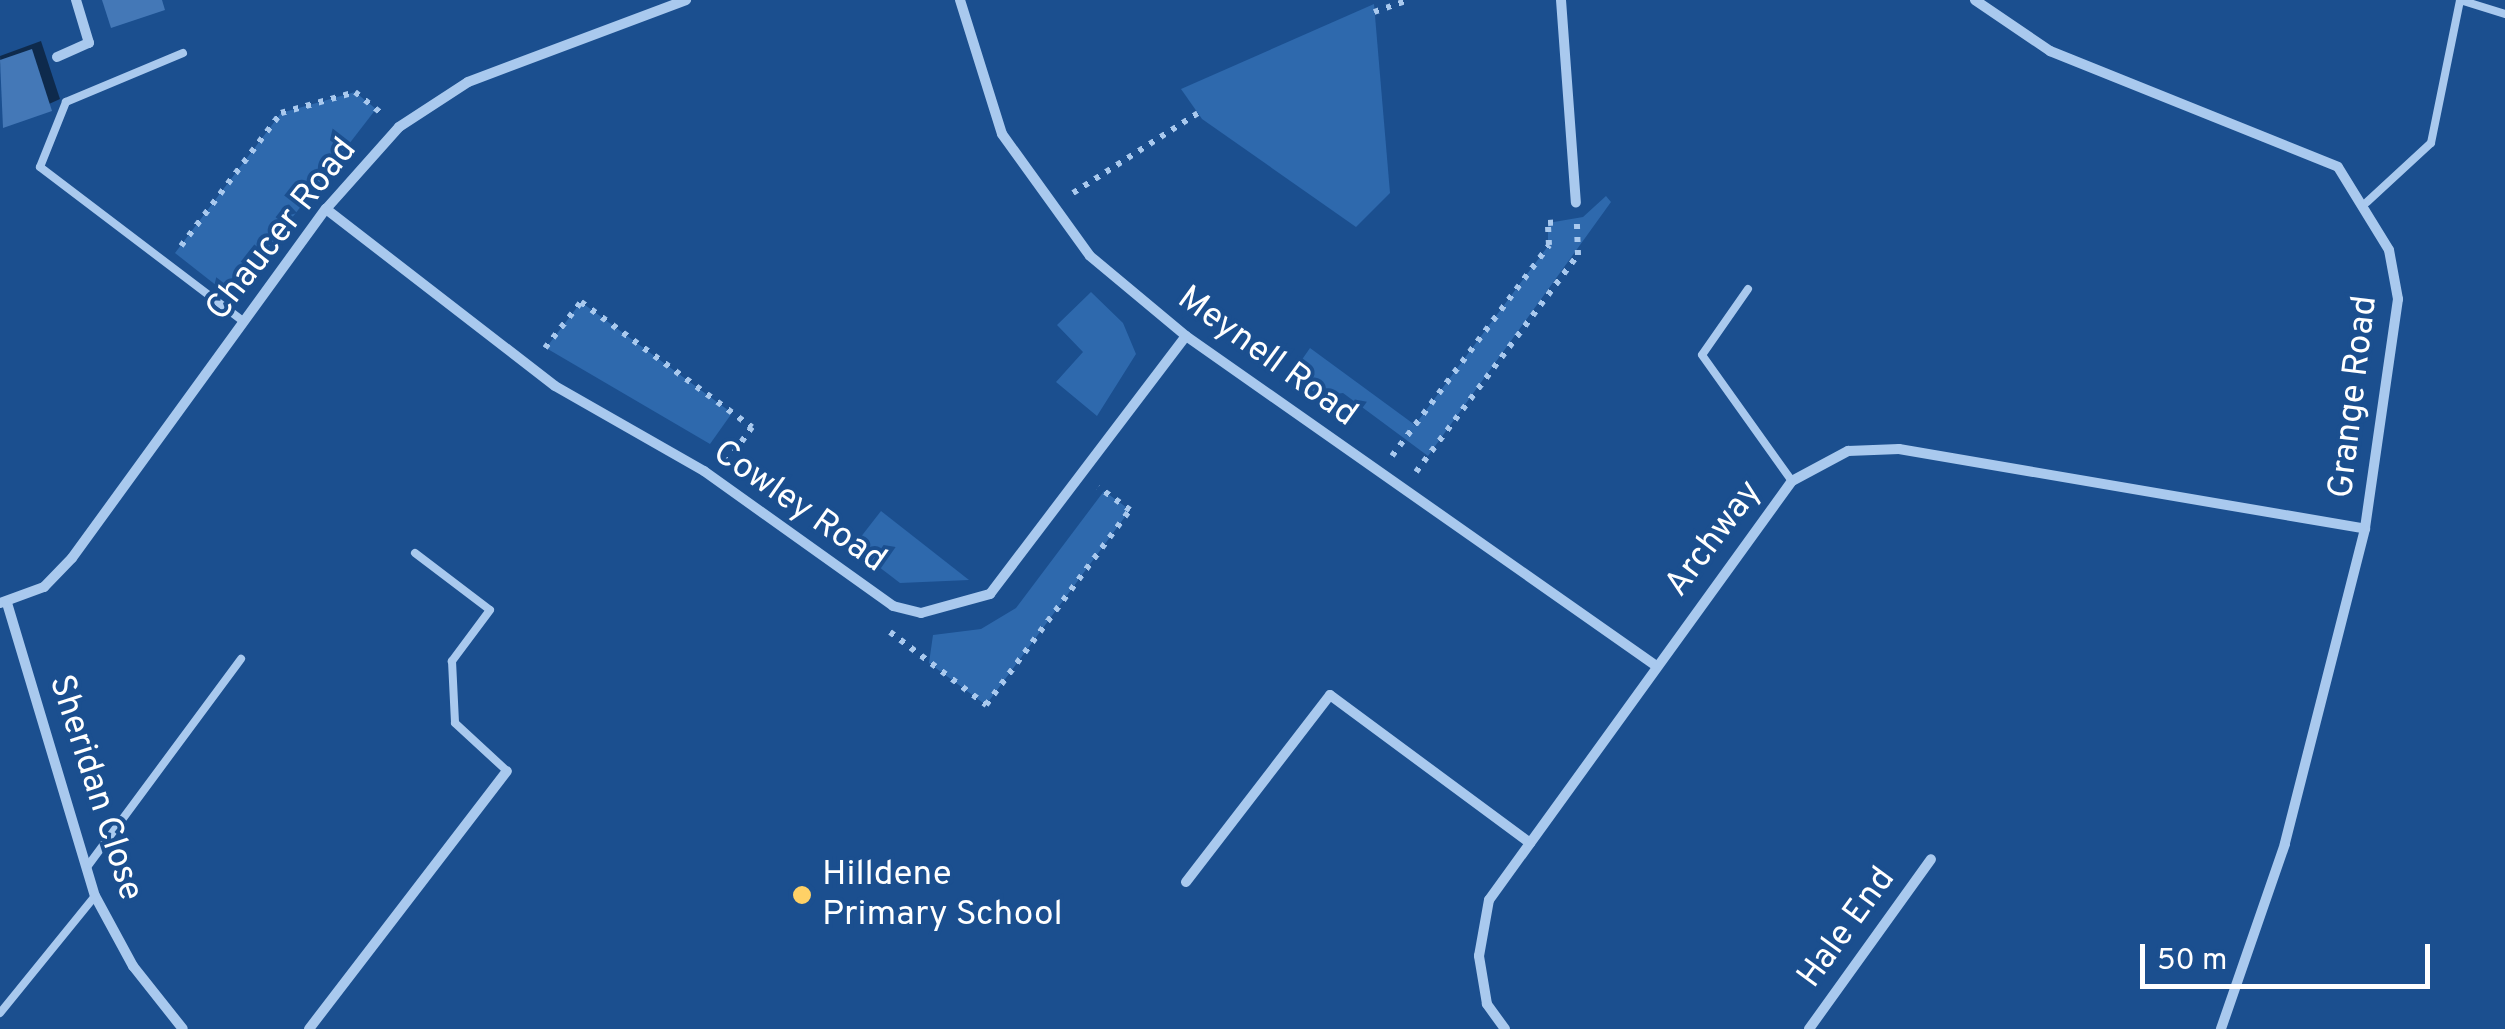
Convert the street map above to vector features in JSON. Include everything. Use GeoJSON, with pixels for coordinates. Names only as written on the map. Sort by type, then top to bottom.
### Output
{"type":"FeatureCollection","features":[{"type":"Feature","properties":{"kind":"street"},"geometry":{"type":"LineString","coordinates":[[57,56],[89,43],[76,0]]}},
{"type":"Feature","properties":{"kind":"street","name":"Chaucer Road"},"geometry":{"type":"LineString","coordinates":[[4,603],[44,588],[72,558],[326,209],[399,127],[468,82],[686,0]]}},
{"type":"Feature","properties":{"kind":"street","name":"Meynell Road"},"geometry":{"type":"LineString","coordinates":[[960,0],[1002,134],[1049,208],[1090,256],[1186,336],[1655,666]]}},
{"type":"Feature","properties":{"kind":"street"},"geometry":{"type":"LineString","coordinates":[[1561,0],[1576,202]]}},
{"type":"Feature","properties":{"kind":"street","name":"Grange Road"},"geometry":{"type":"LineString","coordinates":[[1975,0],[2050,51],[2296,143],[2338,167],[2367,202],[2398,299],[2365,530],[2285,844],[2221,1029]]}},
{"type":"Feature","properties":{"kind":"street","name":"Cowley Road"},"geometry":{"type":"LineString","coordinates":[[326,209],[530,367],[714,479],[893,606],[969,606],[990,594],[1186,336]]}},
{"type":"Feature","properties":{"kind":"street","name":"Archway"},"geometry":{"type":"LineString","coordinates":[[1505,1029],[1487,1004],[1482,927],[1489,900],[1792,481],[1848,452],[1899,448],[2365,530]]}},
{"type":"Feature","properties":{"kind":"street","name":"Sheridan Close"},"geometry":{"type":"LineString","coordinates":[[4,603],[95,896],[133,966],[183,1029]]}},
{"type":"Feature","properties":{"kind":"street"},"geometry":{"type":"LineString","coordinates":[[1186,882],[1330,696],[1530,842]]}},
{"type":"Feature","properties":{"kind":"street"},"geometry":{"type":"LineString","coordinates":[[309,1029],[507,772]]}},
{"type":"Feature","properties":{"kind":"street","name":"Hale End"},"geometry":{"type":"LineString","coordinates":[[1809,1029],[1930,859]]}},
{"type":"Feature","properties":{"kind":"lane"},"geometry":{"type":"LineString","coordinates":[[2367,202],[2431,143],[2460,0],[2505,14]]}},
{"type":"Feature","properties":{"kind":"lane"},"geometry":{"type":"LineString","coordinates":[[183,53],[66,102],[40,167],[244,322]]}},
{"type":"Feature","properties":{"kind":"lane"},"geometry":{"type":"LineString","coordinates":[[1748,289],[1702,355],[1792,481]]}},
{"type":"Feature","properties":{"kind":"lane"},"geometry":{"type":"LineString","coordinates":[[415,553],[490,610],[452,661],[455,723],[507,772]]}},
{"type":"Feature","properties":{"kind":"lane"},"geometry":{"type":"LineString","coordinates":[[86,867],[241,660]]}},
{"type":"Feature","properties":{"kind":"lane"},"geometry":{"type":"LineString","coordinates":[[0,1013],[95,896]]}},
{"type":"Feature","properties":{"kind":"path"},"geometry":{"type":"LineString","coordinates":[[1374,12],[1408,0]]}},
{"type":"Feature","properties":{"kind":"path"},"geometry":{"type":"LineString","coordinates":[[168,264],[281,114],[355,92],[399,127]]}},
{"type":"Feature","properties":{"kind":"path"},"geometry":{"type":"LineString","coordinates":[[1049,208],[1198,112]]}},
{"type":"Feature","properties":{"kind":"path"},"geometry":{"type":"LineString","coordinates":[[1403,489],[1578,255],[1576,202]]}},
{"type":"Feature","properties":{"kind":"path"},"geometry":{"type":"LineString","coordinates":[[1380,472],[1548,245],[1548,223],[1576,220]]}},
{"type":"Feature","properties":{"kind":"path"},"geometry":{"type":"LineString","coordinates":[[530,367],[581,302],[752,427],[714,479]]}},
{"type":"Feature","properties":{"kind":"shaded area"},"geometry":{"type":"Polygon","coordinates":[[[1374,4],[1390,193],[1356,227],[1202,119],[1181,89],[1374,4]]]}},
{"type":"Feature","properties":{"kind":"shaded area"},"geometry":{"type":"Polygon","coordinates":[[[355,92],[376,109],[231,297],[175,253],[281,113],[355,92]]]}},
{"type":"Feature","properties":{"kind":"shaded area"},"geometry":{"type":"Polygon","coordinates":[[[1606,196],[1611,202],[1428,456],[1343,393],[1319,396],[1292,374],[1310,348],[1415,425],[1548,246],[1548,223],[1583,217],[1606,196]]]}},
{"type":"Feature","properties":{"kind":"shaded area"},"geometry":{"type":"Polygon","coordinates":[[[1091,292],[1123,323],[1136,354],[1097,416],[1056,382],[1083,352],[1057,325],[1091,292]]]}},
{"type":"Feature","properties":{"kind":"shaded area"},"geometry":{"type":"Polygon","coordinates":[[[581,302],[732,413],[710,444],[546,348],[581,302]]]}},
{"type":"Feature","properties":{"kind":"shaded area"},"geometry":{"type":"Polygon","coordinates":[[[1104,491],[1130,510],[986,705],[929,663],[933,635],[981,629],[1016,608],[1104,491]]]}},
{"type":"Feature","properties":{"kind":"shaded area"},"geometry":{"type":"Polygon","coordinates":[[[881,511],[969,580],[900,583],[853,547],[881,511]]]}},
{"type":"Feature","properties":{"kind":"building"},"geometry":{"type":"Polygon","coordinates":[[[102,0],[162,0],[165,10],[111,28],[102,0]]]}},
{"type":"Feature","properties":{"kind":"building"},"geometry":{"type":"Polygon","coordinates":[[[32,49],[52,111],[3,128],[0,60],[32,49]]]}},
{"type":"Feature","properties":{"kind":"place","name":"Hilldene Primary School"},"geometry":{"type":"Point","coordinates":[802,895]}}]}
